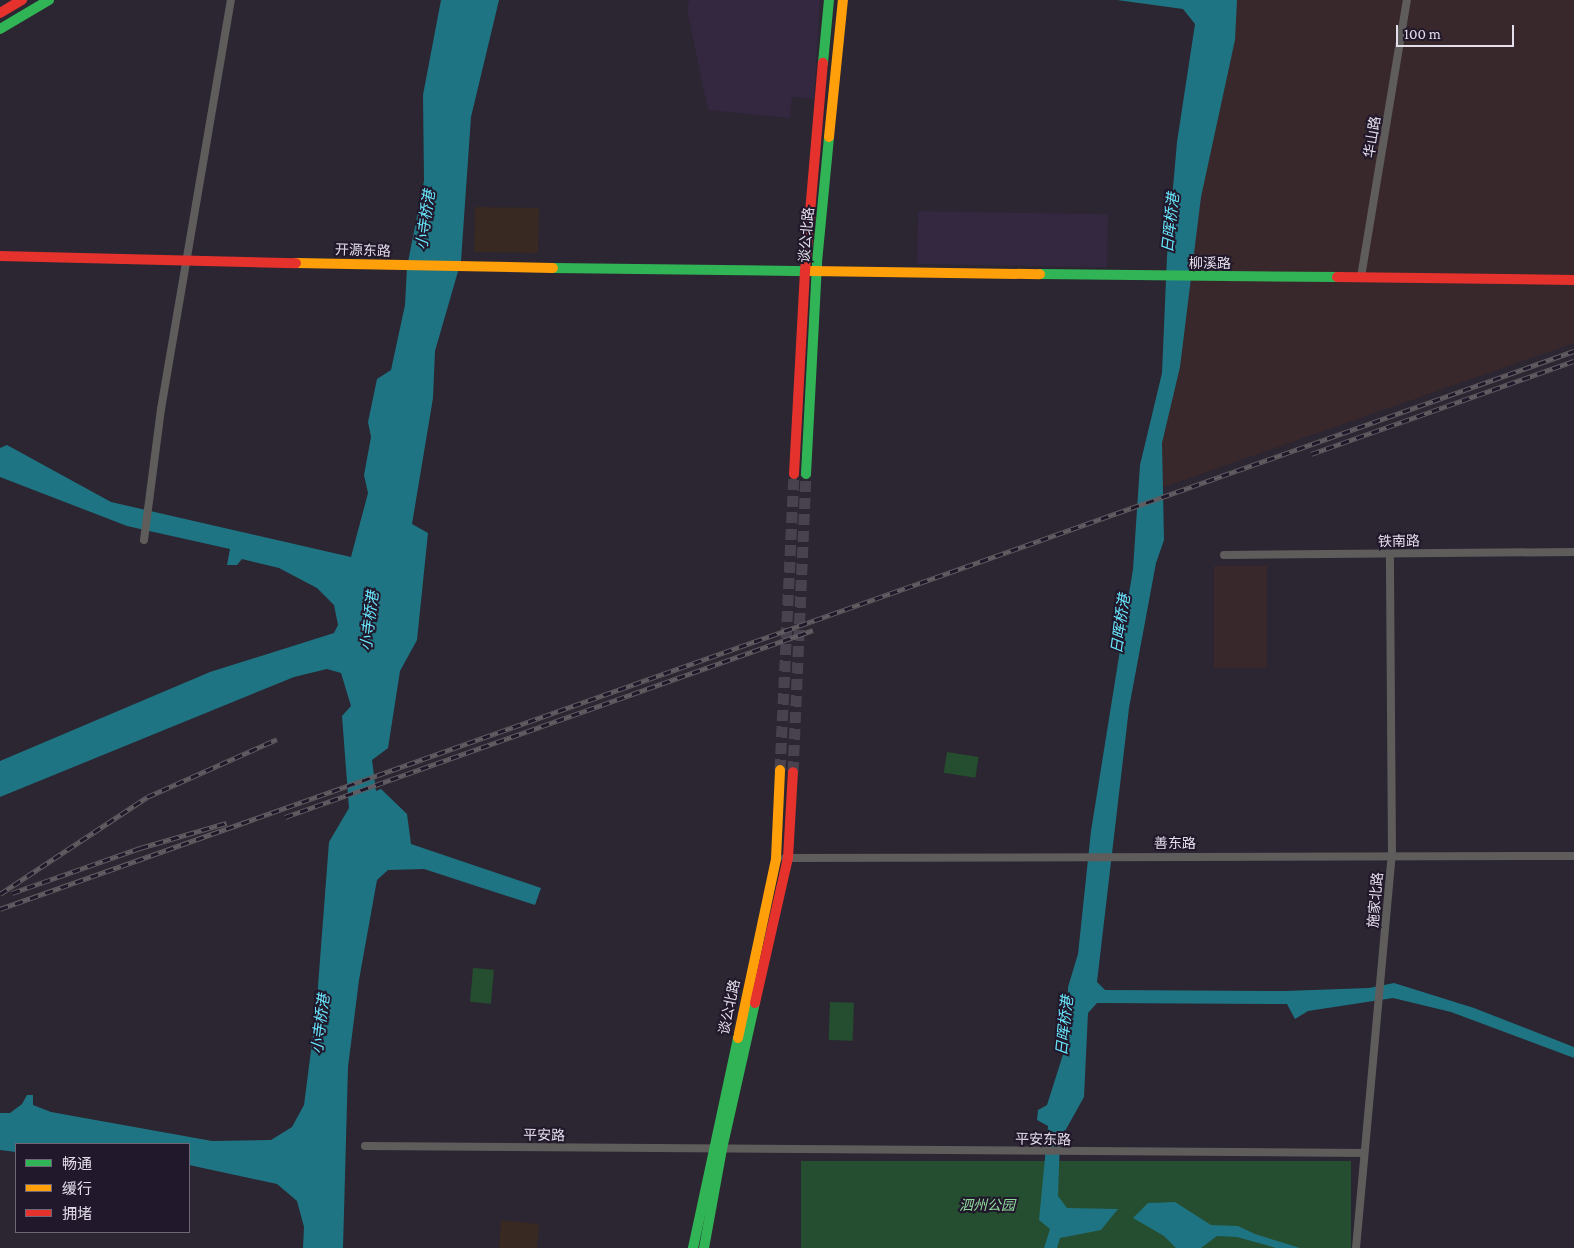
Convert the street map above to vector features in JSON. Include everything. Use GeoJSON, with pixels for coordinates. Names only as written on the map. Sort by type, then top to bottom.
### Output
{"type":"FeatureCollection","features":[{"type":"Feature","properties":{"kind":"main road"},"geometry":{"type":"LineString","coordinates":[[0,13],[22,0]]}},
{"type":"Feature","properties":{"kind":"main road"},"geometry":{"type":"LineString","coordinates":[[0,29],[49,0]]}},
{"type":"Feature","properties":{"kind":"main road","name":"谈公北路"},"geometry":{"type":"LineString","coordinates":[[794,474],[805,271],[829,0]]}},
{"type":"Feature","properties":{"kind":"main road","name":"谈公北路"},"geometry":{"type":"LineString","coordinates":[[806,474],[816,272],[842,0]]}},
{"type":"Feature","properties":{"kind":"main road","name":"开源东路"},"geometry":{"type":"LineString","coordinates":[[0,256],[187,258],[385,265],[816,272]]}},
{"type":"Feature","properties":{"kind":"main road","name":"柳溪路"},"geometry":{"type":"LineString","coordinates":[[816,272],[1574,280]]}},
{"type":"Feature","properties":{"kind":"main road","name":"谈公北路"},"geometry":{"type":"LineString","coordinates":[[704,1248],[717,1150],[776,859],[780,770]]}},
{"type":"Feature","properties":{"kind":"main road","name":"谈公北路"},"geometry":{"type":"LineString","coordinates":[[693,1248],[788,858],[793,772]]}},
{"type":"Feature","properties":{"kind":"street"},"geometry":{"type":"LineString","coordinates":[[144,540],[147,502],[231,0]]}},
{"type":"Feature","properties":{"kind":"street","name":"华山路"},"geometry":{"type":"LineString","coordinates":[[1361,277],[1407,0]]}},
{"type":"Feature","properties":{"kind":"street","name":"铁南路"},"geometry":{"type":"LineString","coordinates":[[1224,556],[1574,552]]}},
{"type":"Feature","properties":{"kind":"street","name":"施家北路"},"geometry":{"type":"LineString","coordinates":[[1356,1248],[1392,855],[1390,554]]}},
{"type":"Feature","properties":{"kind":"street","name":"善东路"},"geometry":{"type":"LineString","coordinates":[[776,859],[1082,856],[1574,856]]}},
{"type":"Feature","properties":{"kind":"street","name":"平安路"},"geometry":{"type":"LineString","coordinates":[[365,1146],[717,1150]]}},
{"type":"Feature","properties":{"kind":"street","name":"平安东路"},"geometry":{"type":"LineString","coordinates":[[717,1150],[1364,1153]]}},
{"type":"Feature","properties":{"kind":"shaded area"},"geometry":{"type":"Polygon","coordinates":[[[689,0],[820,0],[814,99],[792,97],[790,118],[708,110],[687,11],[689,0]]]}},
{"type":"Feature","properties":{"kind":"shaded area"},"geometry":{"type":"Polygon","coordinates":[[[1231,0],[1574,0],[1574,343],[1161,488],[1161,450],[1195,202],[1231,0]]]}},
{"type":"Feature","properties":{"kind":"shaded area"},"geometry":{"type":"Polygon","coordinates":[[[475,207],[539,208],[538,253],[474,252],[475,207]]]}},
{"type":"Feature","properties":{"kind":"shaded area"},"geometry":{"type":"Polygon","coordinates":[[[918,211],[1108,214],[1107,267],[917,264],[918,211]]]}},
{"type":"Feature","properties":{"kind":"shaded area"},"geometry":{"type":"Polygon","coordinates":[[[1214,566],[1267,566],[1267,668],[1214,668],[1214,566]]]}},
{"type":"Feature","properties":{"kind":"shaded area"},"geometry":{"type":"Polygon","coordinates":[[[501,1220],[539,1224],[537,1248],[499,1248],[501,1220]]]}},
{"type":"Feature","properties":{"kind":"green space"},"geometry":{"type":"Polygon","coordinates":[[[947,752],[979,757],[975,778],[944,773],[947,752]]]}},
{"type":"Feature","properties":{"kind":"green space"},"geometry":{"type":"Polygon","coordinates":[[[473,968],[494,970],[491,1004],[470,1002],[473,968]]]}},
{"type":"Feature","properties":{"kind":"green space"},"geometry":{"type":"Polygon","coordinates":[[[830,1002],[854,1003],[853,1041],[829,1040],[830,1002]]]}},
{"type":"Feature","properties":{"kind":"green space","name":"泗州公园"},"geometry":{"type":"Polygon","coordinates":[[[801,1161],[1351,1161],[1351,1248],[801,1248],[801,1161]]]}},
{"type":"Feature","properties":{"kind":"water","name":"小寺桥港"},"geometry":{"type":"Polygon","coordinates":[[[441,0],[499,0],[471,117],[461,261],[435,351],[433,398],[412,524],[428,533],[417,640],[400,671],[388,748],[372,760],[376,791],[381,789],[407,814],[411,844],[541,888],[535,905],[424,869],[388,870],[377,880],[359,980],[348,1067],[343,1248],[303,1248],[304,1227],[297,1201],[277,1184],[190,1165],[190,1143],[15,1143],[15,1152],[0,1150],[0,1113],[10,1113],[22,1104],[27,1095],[33,1095],[33,1105],[51,1112],[212,1141],[271,1140],[292,1127],[304,1105],[316,1012],[329,842],[349,808],[342,716],[351,706],[341,673],[327,669],[294,677],[0,797],[0,761],[210,672],[334,633],[338,625],[334,605],[317,588],[279,568],[242,559],[237,565],[227,565],[230,549],[127,526],[0,477],[0,448],[7,445],[111,502],[351,557],[368,493],[364,475],[371,437],[368,422],[377,379],[391,370],[405,305],[407,267],[424,181],[423,95],[441,0]]]}},
{"type":"Feature","properties":{"kind":"water","name":"日晖桥港"},"geometry":{"type":"Polygon","coordinates":[[[1117,0],[1237,0],[1235,40],[1201,197],[1180,367],[1162,443],[1164,540],[1156,563],[1129,708],[1097,982],[1105,990],[1285,991],[1369,988],[1394,983],[1474,1008],[1574,1047],[1574,1058],[1451,1012],[1393,998],[1308,1011],[1295,1019],[1287,1004],[1097,1003],[1088,1013],[1084,1097],[1060,1140],[1058,1196],[1067,1208],[1118,1209],[1101,1230],[1060,1238],[1057,1248],[1044,1248],[1050,1229],[1039,1220],[1048,1126],[1037,1120],[1038,1110],[1047,1105],[1067,1042],[1068,987],[1078,954],[1091,831],[1133,569],[1140,465],[1162,373],[1167,256],[1177,142],[1195,24],[1183,9],[1117,0]]]}},
{"type":"Feature","properties":{"kind":"water"},"geometry":{"type":"Polygon","coordinates":[[[1175,1202],[1211,1225],[1238,1226],[1255,1234],[1300,1248],[1276,1248],[1237,1237],[1217,1236],[1201,1248],[1176,1248],[1164,1236],[1133,1218],[1148,1203],[1175,1202]]]}},
{"type":"Feature","properties":{"kind":"tunnel"},"geometry":{"type":"LineString","coordinates":[[780,770],[794,474]]}},
{"type":"Feature","properties":{"kind":"tunnel"},"geometry":{"type":"LineString","coordinates":[[793,772],[806,474]]}},
{"type":"Feature","properties":{"kind":"railway"},"geometry":{"type":"LineString","coordinates":[[0,909],[1574,351]]}},
{"type":"Feature","properties":{"kind":"railway"},"geometry":{"type":"LineString","coordinates":[[1311,454],[1574,361]]}},
{"type":"Feature","properties":{"kind":"railway"},"geometry":{"type":"LineString","coordinates":[[285,817],[813,630]]}},
{"type":"Feature","properties":{"kind":"railway"},"geometry":{"type":"LineString","coordinates":[[0,894],[147,797],[277,739]]}},
{"type":"Feature","properties":{"kind":"railway"},"geometry":{"type":"LineString","coordinates":[[12,893],[140,848],[226,823]]}},
{"type":"Feature","properties":{"kind":"traffic: fast"},"geometry":{"type":"LineString","coordinates":[[0,29],[49,0]]}},
{"type":"Feature","properties":{"kind":"traffic: fast"},"geometry":{"type":"LineString","coordinates":[[823,63],[829,0]]}},
{"type":"Feature","properties":{"kind":"traffic: fast"},"geometry":{"type":"LineString","coordinates":[[806,474],[817,262],[829,137]]}},
{"type":"Feature","properties":{"kind":"traffic: fast"},"geometry":{"type":"LineString","coordinates":[[553,268],[811,271]]}},
{"type":"Feature","properties":{"kind":"traffic: fast"},"geometry":{"type":"LineString","coordinates":[[1040,274],[1337,277]]}},
{"type":"Feature","properties":{"kind":"traffic: fast"},"geometry":{"type":"LineString","coordinates":[[704,1248],[722,1149],[755,1003]]}},
{"type":"Feature","properties":{"kind":"traffic: fast"},"geometry":{"type":"LineString","coordinates":[[693,1248],[738,1038]]}},
{"type":"Feature","properties":{"kind":"traffic: slow"},"geometry":{"type":"LineString","coordinates":[[829,137],[843,0]]}},
{"type":"Feature","properties":{"kind":"traffic: slow"},"geometry":{"type":"LineString","coordinates":[[296,263],[553,268]]}},
{"type":"Feature","properties":{"kind":"traffic: slow"},"geometry":{"type":"LineString","coordinates":[[811,271],[1040,274]]}},
{"type":"Feature","properties":{"kind":"traffic: slow"},"geometry":{"type":"LineString","coordinates":[[738,1038],[776,859],[780,770]]}},
{"type":"Feature","properties":{"kind":"traffic: jam"},"geometry":{"type":"LineString","coordinates":[[0,13],[22,0]]}},
{"type":"Feature","properties":{"kind":"traffic: jam"},"geometry":{"type":"LineString","coordinates":[[794,474],[805,271],[823,63]]}},
{"type":"Feature","properties":{"kind":"traffic: jam"},"geometry":{"type":"LineString","coordinates":[[0,256],[296,263]]}},
{"type":"Feature","properties":{"kind":"traffic: jam"},"geometry":{"type":"LineString","coordinates":[[1337,277],[1574,280]]}},
{"type":"Feature","properties":{"kind":"traffic: jam"},"geometry":{"type":"LineString","coordinates":[[755,1003],[788,858],[793,772]]}}]}
